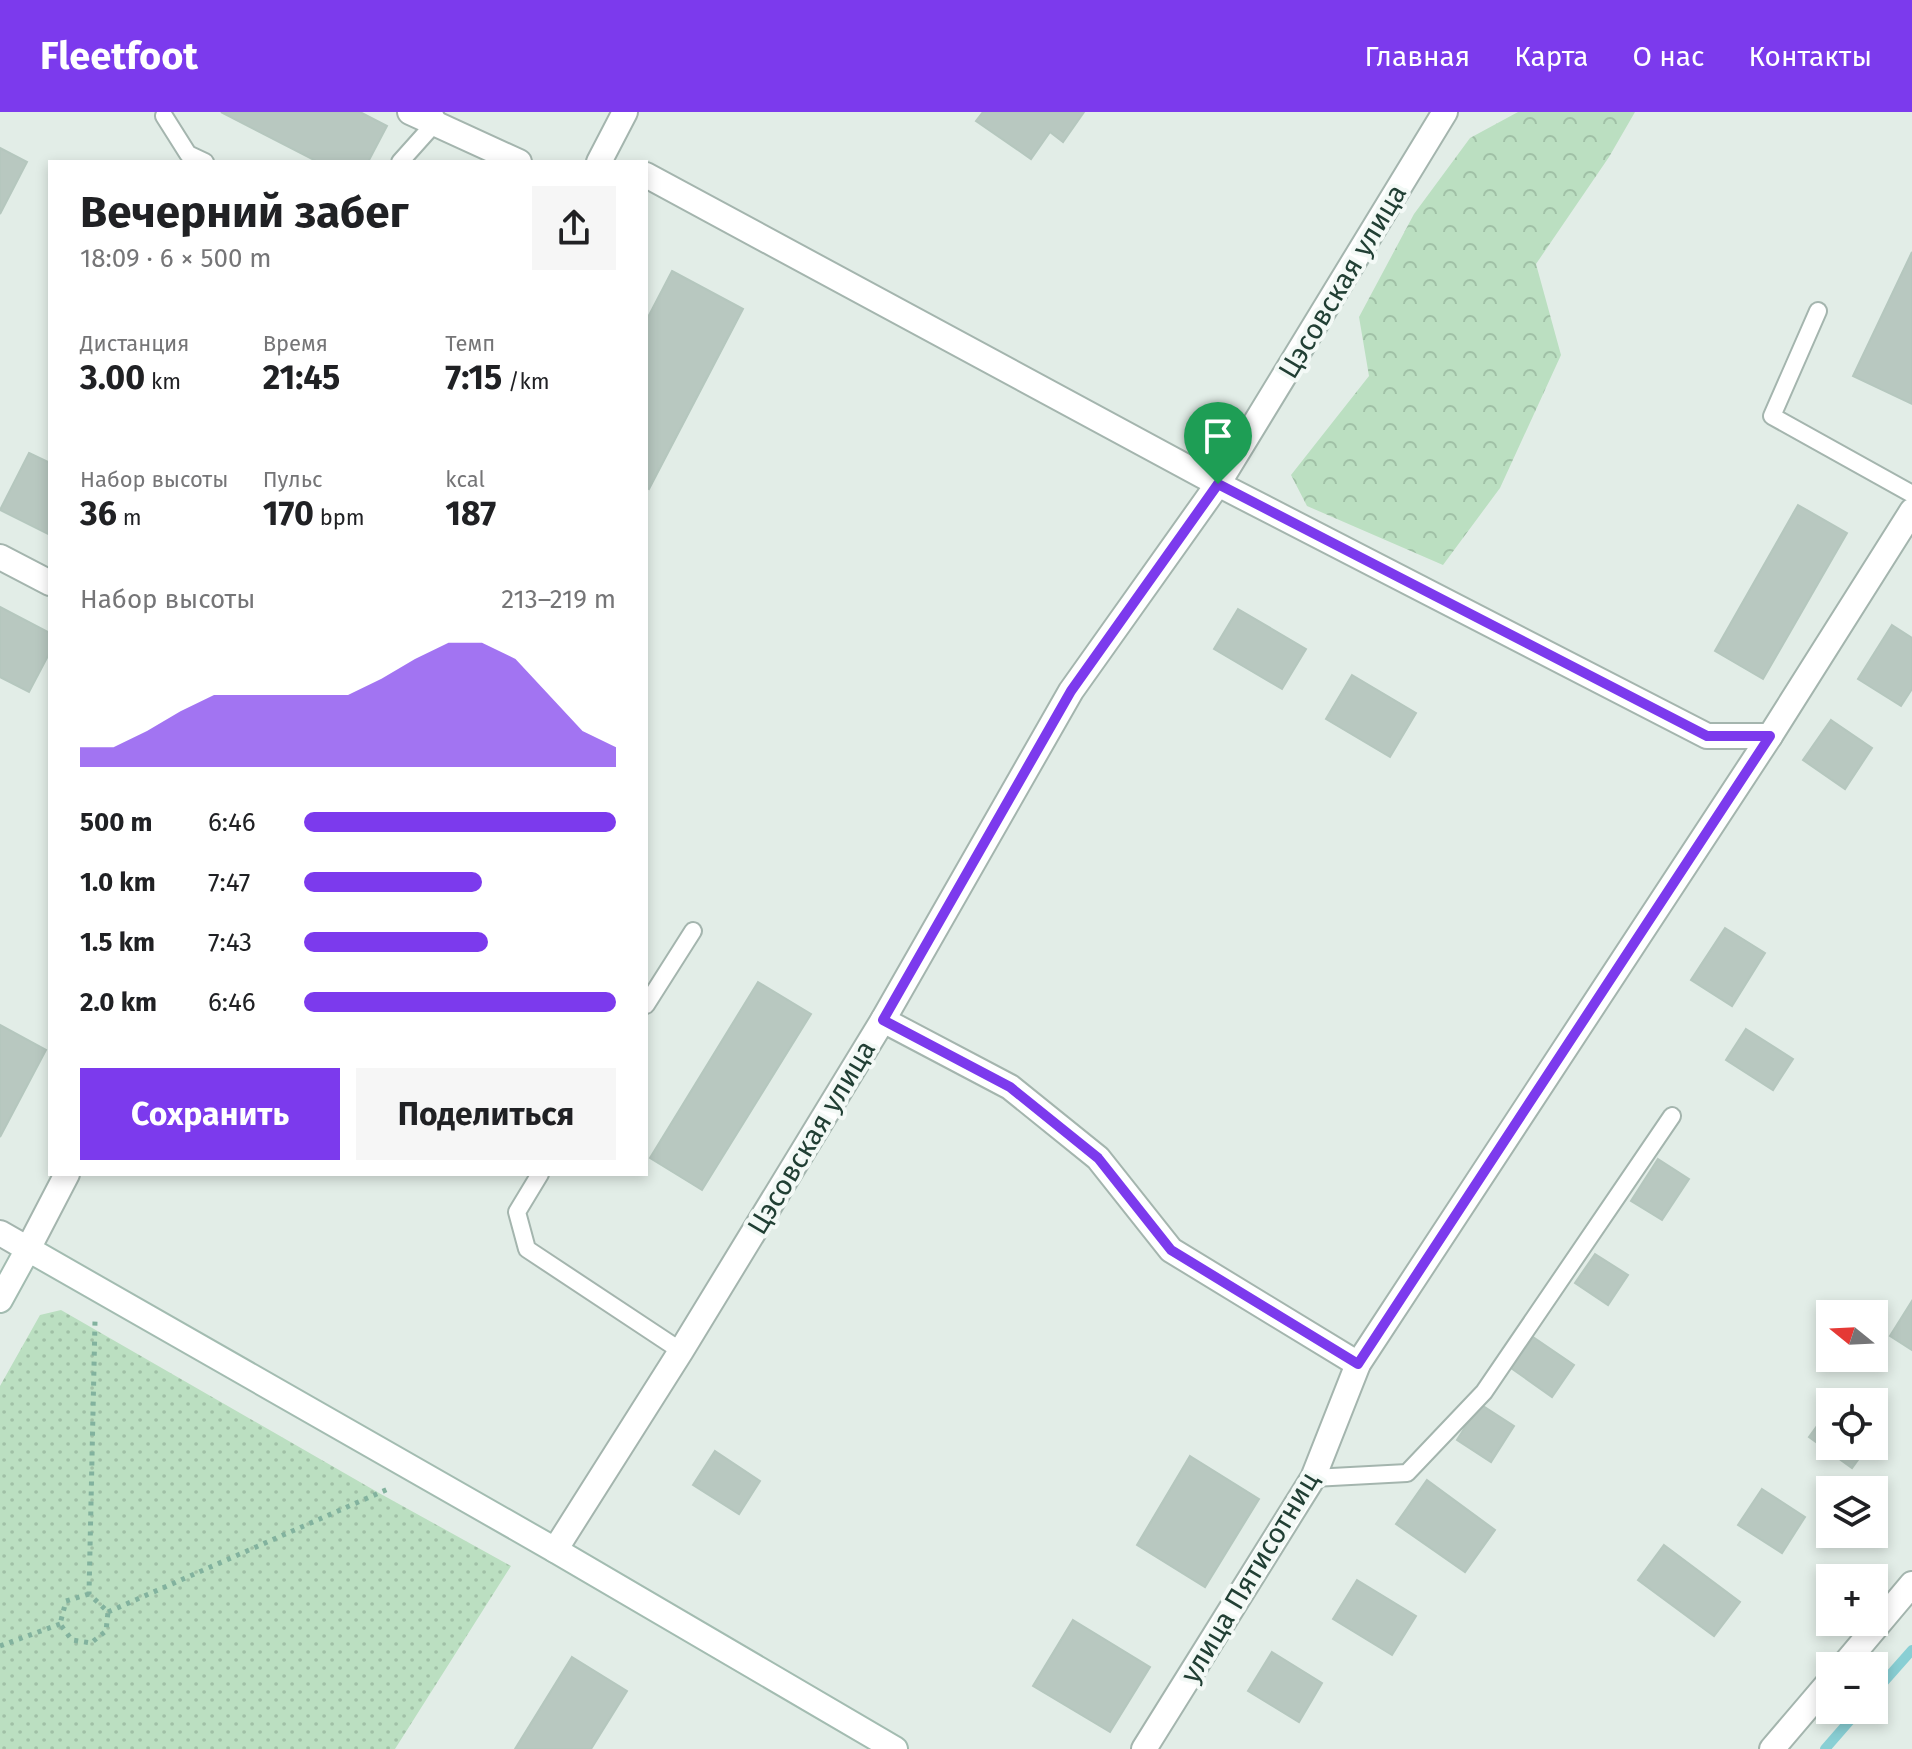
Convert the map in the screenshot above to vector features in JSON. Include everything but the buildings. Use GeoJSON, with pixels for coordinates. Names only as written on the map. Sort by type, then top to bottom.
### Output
{"type":"FeatureCollection","features":[{"type":"Feature","properties":{"kind":"street"},"geometry":{"type":"LineString","coordinates":[[410,112],[436,118],[515,160]]}},
{"type":"Feature","properties":{"kind":"street"},"geometry":{"type":"LineString","coordinates":[[608,159],[625,112]]}},
{"type":"Feature","properties":{"kind":"street","name":"Цэсовская улица"},"geometry":{"type":"LineString","coordinates":[[555,1550],[681,1351],[883,1020],[1071,691],[1218,484],[1445,112]]}},
{"type":"Feature","properties":{"kind":"street"},"geometry":{"type":"LineString","coordinates":[[648,176],[1218,484],[1707,736],[1770,736]]}},
{"type":"Feature","properties":{"kind":"street","name":"улица Пятисотниц"},"geometry":{"type":"LineString","coordinates":[[1144,1749],[1313,1478],[1358,1364],[1770,736],[1912,511]]}},
{"type":"Feature","properties":{"kind":"street"},"geometry":{"type":"LineString","coordinates":[[0,557],[48,582]]}},
{"type":"Feature","properties":{"kind":"street"},"geometry":{"type":"LineString","coordinates":[[883,1020],[1010,1087],[1098,1158],[1171,1250],[1358,1364]]}},
{"type":"Feature","properties":{"kind":"street"},"geometry":{"type":"LineString","coordinates":[[0,1300],[66,1176]]}},
{"type":"Feature","properties":{"kind":"street"},"geometry":{"type":"LineString","coordinates":[[0,1233],[555,1550],[895,1749]]}},
{"type":"Feature","properties":{"kind":"street"},"geometry":{"type":"LineString","coordinates":[[1855,1652],[1912,1584]]}},
{"type":"Feature","properties":{"kind":"street"},"geometry":{"type":"LineString","coordinates":[[1772,1749],[1816,1697]]}},
{"type":"Feature","properties":{"kind":"lane"},"geometry":{"type":"LineString","coordinates":[[164,116],[188,154],[201,160]]}},
{"type":"Feature","properties":{"kind":"lane"},"geometry":{"type":"LineString","coordinates":[[402,160],[436,118]]}},
{"type":"Feature","properties":{"kind":"lane"},"geometry":{"type":"LineString","coordinates":[[1818,311],[1772,416],[1912,494]]}},
{"type":"Feature","properties":{"kind":"lane"},"geometry":{"type":"LineString","coordinates":[[648,1002],[693,931]]}},
{"type":"Feature","properties":{"kind":"lane"},"geometry":{"type":"LineString","coordinates":[[1313,1478],[1407,1473],[1484,1392],[1672,1116]]}},
{"type":"Feature","properties":{"kind":"lane"},"geometry":{"type":"LineString","coordinates":[[539,1176],[517,1212],[527,1249],[681,1351]]}},
{"type":"Feature","properties":{"kind":"path"},"geometry":{"type":"LineString","coordinates":[[95,1321],[89,1594],[108,1612]]}},
{"type":"Feature","properties":{"kind":"path"},"geometry":{"type":"LineString","coordinates":[[108,1612],[388,1489]]}},
{"type":"Feature","properties":{"kind":"path"},"geometry":{"type":"LineString","coordinates":[[60,1624],[66,1601],[89,1594]]}},
{"type":"Feature","properties":{"kind":"path"},"geometry":{"type":"LineString","coordinates":[[60,1624],[72,1640],[91,1643],[106,1631],[108,1612]]}},
{"type":"Feature","properties":{"kind":"path"},"geometry":{"type":"LineString","coordinates":[[0,1646],[60,1624]]}},
{"type":"Feature","properties":{"kind":"green space"},"geometry":{"type":"Polygon","coordinates":[[[1518,112],[1635,112],[1609,157],[1536,264],[1561,355],[1500,488],[1443,565],[1307,506],[1291,475],[1369,376],[1359,317],[1414,214],[1470,138],[1518,112]]]}},
{"type":"Feature","properties":{"kind":"green space"},"geometry":{"type":"Polygon","coordinates":[[[61,1310],[511,1566],[395,1749],[0,1749],[0,1386],[40,1315],[61,1310]]]}},
{"type":"Feature","properties":{"kind":"waterway"},"geometry":{"type":"LineString","coordinates":[[1888,1677],[1912,1650]]}},
{"type":"Feature","properties":{"kind":"waterway"},"geometry":{"type":"LineString","coordinates":[[1825,1749],[1847,1724]]}},
{"type":"Feature","properties":{"kind":"route"},"geometry":{"type":"LineString","coordinates":[[1218,484],[1707,736],[1770,736],[1358,1364],[1171,1250],[1098,1158],[1010,1087],[883,1020],[1071,691],[1218,484]]}}]}
